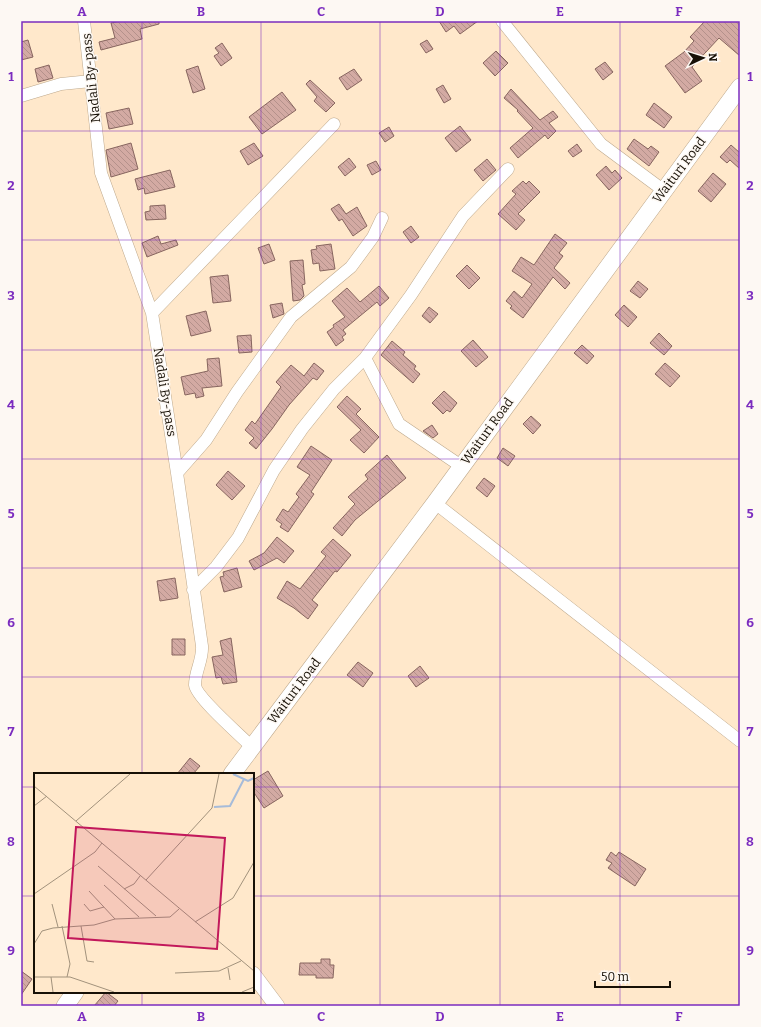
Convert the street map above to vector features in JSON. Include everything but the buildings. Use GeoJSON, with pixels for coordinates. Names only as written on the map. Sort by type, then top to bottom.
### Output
{"type":"FeatureCollection","features":[{"type":"Feature","properties":{"kind":"main road","name":"Waituri Road"},"geometry":{"type":"LineString","coordinates":[[233,773],[434,503],[740,87]]}},
{"type":"Feature","properties":{"kind":"main road"},"geometry":{"type":"LineString","coordinates":[[65,1006],[74,993]]}},
{"type":"Feature","properties":{"kind":"street","name":"Nadali By-pass"},"geometry":{"type":"LineString","coordinates":[[84,21],[101,173],[152,313],[178,473],[203,654],[196,679],[196,690],[207,703],[252,747]]}},
{"type":"Feature","properties":{"kind":"street"},"geometry":{"type":"LineString","coordinates":[[502,21],[601,144],[663,190]]}},
{"type":"Feature","properties":{"kind":"street"},"geometry":{"type":"LineString","coordinates":[[21,96],[61,84],[91,81]]}},
{"type":"Feature","properties":{"kind":"street"},"geometry":{"type":"LineString","coordinates":[[152,313],[334,124]]}},
{"type":"Feature","properties":{"kind":"street"},"geometry":{"type":"LineString","coordinates":[[193,590],[216,567],[238,538],[274,470],[302,429],[334,389],[365,358],[411,295],[463,216],[508,169]]}},
{"type":"Feature","properties":{"kind":"street"},"geometry":{"type":"LineString","coordinates":[[178,473],[206,440],[237,392],[290,317],[351,266],[373,237],[382,218]]}},
{"type":"Feature","properties":{"kind":"street"},"geometry":{"type":"LineString","coordinates":[[365,358],[398,424],[461,466]]}},
{"type":"Feature","properties":{"kind":"street"},"geometry":{"type":"LineString","coordinates":[[434,503],[740,741]]}},
{"type":"Feature","properties":{"kind":"street"},"geometry":{"type":"LineString","coordinates":[[254,975],[277,1006]]}}]}
